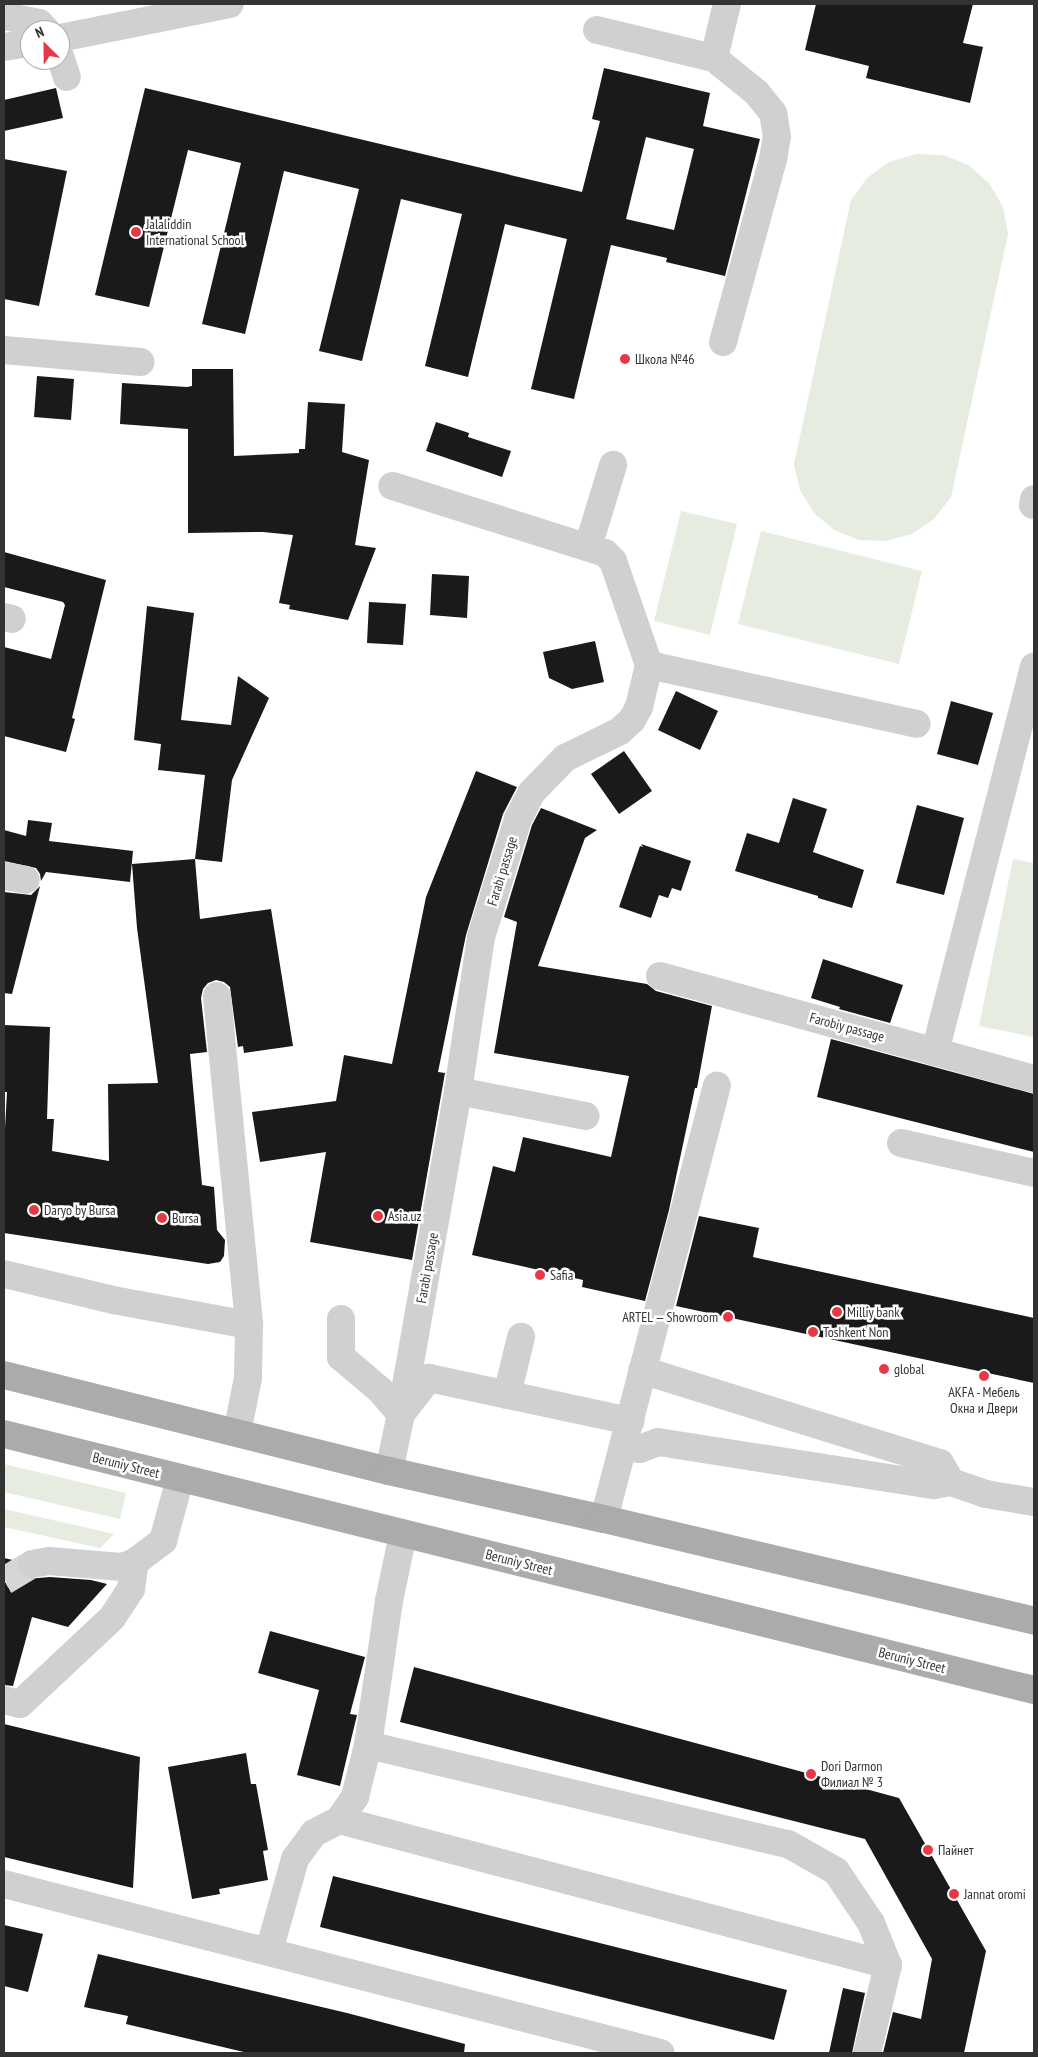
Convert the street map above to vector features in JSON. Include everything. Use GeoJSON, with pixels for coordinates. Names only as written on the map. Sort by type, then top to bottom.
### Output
{"type":"FeatureCollection","features":[{"type":"Feature","properties":{"kind":"main road"},"geometry":{"type":"LineString","coordinates":[[4,1375],[389,1471],[604,1519],[1034,1621]]}},
{"type":"Feature","properties":{"kind":"main road","name":"Beruniy Street"},"geometry":{"type":"LineString","coordinates":[[4,1434],[1034,1690]]}},
{"type":"Feature","properties":{"kind":"street"},"geometry":{"type":"LineString","coordinates":[[70,36],[230,4]]}},
{"type":"Feature","properties":{"kind":"street"},"geometry":{"type":"LineString","coordinates":[[714,58],[727,4]]}},
{"type":"Feature","properties":{"kind":"street"},"geometry":{"type":"LineString","coordinates":[[4,16],[24,20]]}},
{"type":"Feature","properties":{"kind":"street"},"geometry":{"type":"LineString","coordinates":[[598,30],[714,58],[757,93],[773,114],[777,137],[723,342]]}},
{"type":"Feature","properties":{"kind":"street"},"geometry":{"type":"LineString","coordinates":[[4,47],[20,45]]}},
{"type":"Feature","properties":{"kind":"street"},"geometry":{"type":"LineString","coordinates":[[4,350],[140,362]]}},
{"type":"Feature","properties":{"kind":"street"},"geometry":{"type":"LineString","coordinates":[[588,547],[613,465]]}},
{"type":"Feature","properties":{"kind":"street"},"geometry":{"type":"LineString","coordinates":[[392,486],[605,553],[613,562],[649,665],[917,724]]}},
{"type":"Feature","properties":{"kind":"street","name":"Farabi passage"},"geometry":{"type":"LineString","coordinates":[[389,1471],[401,1414],[458,1092],[481,937],[518,819],[532,792],[565,758],[620,731],[632,720],[639,707],[649,665]]}},
{"type":"Feature","properties":{"kind":"street"},"geometry":{"type":"LineString","coordinates":[[935,1052],[1034,666]]}},
{"type":"Feature","properties":{"kind":"street","name":"Farobiy passage"},"geometry":{"type":"LineString","coordinates":[[660,976],[1034,1079]]}},
{"type":"Feature","properties":{"kind":"street"},"geometry":{"type":"LineString","coordinates":[[217,996],[250,1325],[248,1378],[237,1433]]}},
{"type":"Feature","properties":{"kind":"street"},"geometry":{"type":"LineString","coordinates":[[604,1519],[717,1086]]}},
{"type":"Feature","properties":{"kind":"street"},"geometry":{"type":"LineString","coordinates":[[458,1092],[586,1116]]}},
{"type":"Feature","properties":{"kind":"street"},"geometry":{"type":"LineString","coordinates":[[901,1142],[1034,1173]]}},
{"type":"Feature","properties":{"kind":"street"},"geometry":{"type":"LineString","coordinates":[[4,1274],[113,1300],[250,1325]]}},
{"type":"Feature","properties":{"kind":"street"},"geometry":{"type":"LineString","coordinates":[[341,1319],[341,1357],[380,1390],[401,1414],[430,1378],[630,1421]]}},
{"type":"Feature","properties":{"kind":"street"},"geometry":{"type":"LineString","coordinates":[[507,1395],[521,1337]]}},
{"type":"Feature","properties":{"kind":"street"},"geometry":{"type":"LineString","coordinates":[[642,1370],[940,1464],[951,1482]]}},
{"type":"Feature","properties":{"kind":"street"},"geometry":{"type":"LineString","coordinates":[[623,1447],[640,1449],[658,1442],[934,1485],[951,1482],[986,1494],[1034,1502]]}},
{"type":"Feature","properties":{"kind":"street"},"geometry":{"type":"LineString","coordinates":[[32,1564],[49,1561],[122,1567],[136,1562],[163,1541],[180,1478]]}},
{"type":"Feature","properties":{"kind":"street"},"geometry":{"type":"LineString","coordinates":[[269,1951],[295,1859],[314,1832],[339,1820],[355,1797],[368,1745],[389,1601],[403,1534]]}},
{"type":"Feature","properties":{"kind":"street"},"geometry":{"type":"LineString","coordinates":[[4,1700],[20,1704],[112,1618],[132,1589],[136,1562]]}},
{"type":"Feature","properties":{"kind":"street"},"geometry":{"type":"LineString","coordinates":[[368,1745],[788,1844],[836,1871],[870,1923],[888,1965],[867,2053]]}},
{"type":"Feature","properties":{"kind":"street"},"geometry":{"type":"LineString","coordinates":[[339,1820],[888,1965]]}},
{"type":"Feature","properties":{"kind":"street"},"geometry":{"type":"LineString","coordinates":[[4,1884],[661,2053]]}},
{"type":"Feature","properties":{"kind":"shaded area"},"geometry":{"type":"Polygon","coordinates":[[[916,154],[943,155],[968,165],[989,183],[1003,207],[1008,234],[951,497],[934,519],[912,534],[886,541],[859,540],[834,530],[814,513],[800,490],[794,464],[851,200],[867,178],[889,162],[916,154]]]}},
{"type":"Feature","properties":{"kind":"shaded area"},"geometry":{"type":"Polygon","coordinates":[[[681,511],[737,524],[710,635],[654,621],[681,511]]]}},
{"type":"Feature","properties":{"kind":"shaded area"},"geometry":{"type":"Polygon","coordinates":[[[761,531],[922,571],[899,664],[738,624],[761,531]]]}},
{"type":"Feature","properties":{"kind":"shaded area"},"geometry":{"type":"Polygon","coordinates":[[[1013,859],[1034,863],[1034,1037],[979,1026],[1013,859]]]}},
{"type":"Feature","properties":{"kind":"shaded area"},"geometry":{"type":"Polygon","coordinates":[[[4,1464],[126,1493],[120,1519],[4,1492],[4,1464]]]}},
{"type":"Feature","properties":{"kind":"shaded area"},"geometry":{"type":"Polygon","coordinates":[[[4,1509],[114,1534],[100,1548],[4,1527],[4,1509]]]}},
{"type":"Feature","properties":{"kind":"building"},"geometry":{"type":"Polygon","coordinates":[[[816,4],[973,4],[963,43],[983,47],[970,103],[866,78],[869,66],[805,50],[816,4]]]}},
{"type":"Feature","properties":{"kind":"building"},"geometry":{"type":"Polygon","coordinates":[[[604,68],[710,93],[703,126],[760,139],[725,276],[666,262],[667,258],[611,245],[574,399],[531,389],[567,239],[505,224],[468,377],[425,366],[462,214],[401,199],[362,361],[319,351],[359,189],[284,171],[245,334],[202,324],[241,163],[188,150],[149,307],[95,295],[145,88],[582,192],[600,121],[592,119],[604,68]],[[646,137],[626,219],[674,230],[694,149],[646,137]]]}},
{"type":"Feature","properties":{"kind":"building"},"geometry":{"type":"Polygon","coordinates":[[[56,88],[63,118],[4,131],[4,100],[56,88]]]}},
{"type":"Feature","properties":{"kind":"building"},"geometry":{"type":"Polygon","coordinates":[[[4,159],[67,171],[39,306],[4,299],[4,159]]]}},
{"type":"Feature","properties":{"kind":"building"},"geometry":{"type":"Polygon","coordinates":[[[192,369],[233,369],[234,456],[299,453],[299,449],[305,449],[308,402],[345,404],[342,452],[369,460],[355,545],[376,548],[348,620],[289,609],[290,605],[279,603],[293,535],[263,532],[188,533],[188,429],[120,424],[122,383],[192,386],[192,369]]]}},
{"type":"Feature","properties":{"kind":"building"},"geometry":{"type":"Polygon","coordinates":[[[37,376],[74,379],[71,420],[34,417],[37,376]]]}},
{"type":"Feature","properties":{"kind":"building"},"geometry":{"type":"Polygon","coordinates":[[[436,422],[469,433],[468,437],[511,451],[502,477],[426,451],[436,422]]]}},
{"type":"Feature","properties":{"kind":"building"},"geometry":{"type":"Polygon","coordinates":[[[4,552],[106,580],[72,718],[75,719],[66,752],[4,736],[4,647],[51,659],[65,605],[63,602],[4,587],[4,552]]]}},
{"type":"Feature","properties":{"kind":"building"},"geometry":{"type":"Polygon","coordinates":[[[432,574],[469,576],[467,618],[430,615],[432,574]]]}},
{"type":"Feature","properties":{"kind":"building"},"geometry":{"type":"Polygon","coordinates":[[[369,602],[406,604],[403,645],[367,643],[369,602]]]}},
{"type":"Feature","properties":{"kind":"building"},"geometry":{"type":"Polygon","coordinates":[[[147,606],[194,613],[181,720],[231,725],[238,676],[269,698],[232,780],[222,862],[195,859],[205,775],[158,770],[161,744],[134,740],[147,606]]]}},
{"type":"Feature","properties":{"kind":"building"},"geometry":{"type":"Polygon","coordinates":[[[595,641],[604,682],[572,689],[549,678],[543,652],[595,641]]]}},
{"type":"Feature","properties":{"kind":"building"},"geometry":{"type":"Polygon","coordinates":[[[676,691],[718,711],[700,750],[658,730],[676,691]]]}},
{"type":"Feature","properties":{"kind":"building"},"geometry":{"type":"Polygon","coordinates":[[[951,701],[993,713],[978,765],[937,754],[951,701]]]}},
{"type":"Feature","properties":{"kind":"building"},"geometry":{"type":"Polygon","coordinates":[[[624,751],[652,791],[619,814],[591,774],[624,751]]]}},
{"type":"Feature","properties":{"kind":"building"},"geometry":{"type":"Polygon","coordinates":[[[476,771],[517,787],[503,814],[466,935],[438,1072],[445,1073],[412,1260],[310,1242],[326,1152],[260,1162],[252,1112],[336,1101],[344,1055],[392,1064],[426,897],[476,771]]]}},
{"type":"Feature","properties":{"kind":"building"},"geometry":{"type":"Polygon","coordinates":[[[793,798],[827,809],[813,852],[864,870],[852,908],[735,871],[747,833],[779,843],[793,798]]]}},
{"type":"Feature","properties":{"kind":"building"},"geometry":{"type":"Polygon","coordinates":[[[917,805],[964,818],[944,895],[896,883],[917,805]]]}},
{"type":"Feature","properties":{"kind":"building"},"geometry":{"type":"Polygon","coordinates":[[[541,808],[597,830],[585,838],[538,966],[647,984],[656,991],[712,1006],[697,1088],[695,1088],[669,1210],[645,1301],[582,1287],[583,1280],[472,1255],[493,1166],[515,1172],[523,1137],[611,1157],[629,1076],[494,1053],[517,922],[504,917],[532,825],[541,808]]]}},
{"type":"Feature","properties":{"kind":"building"},"geometry":{"type":"Polygon","coordinates":[[[28,820],[52,823],[49,841],[133,851],[130,882],[46,872],[41,881],[40,874],[36,868],[4,861],[4,830],[26,836],[28,820]]]}},
{"type":"Feature","properties":{"kind":"building"},"geometry":{"type":"Polygon","coordinates":[[[641,844],[691,861],[681,891],[672,888],[668,898],[659,895],[651,918],[619,907],[640,846],[643,847],[641,844]]]}},
{"type":"Feature","properties":{"kind":"building"},"geometry":{"type":"Polygon","coordinates":[[[195,859],[200,919],[271,909],[293,1046],[244,1053],[243,1046],[238,1047],[230,987],[224,982],[216,980],[208,983],[203,989],[201,998],[207,1052],[190,1054],[202,1185],[214,1187],[217,1230],[225,1240],[224,1256],[220,1262],[208,1264],[4,1233],[4,1146],[7,1092],[4,1092],[4,1025],[50,1027],[47,1119],[54,1119],[52,1151],[109,1161],[108,1084],[158,1083],[137,928],[132,864],[195,859]]]}},
{"type":"Feature","properties":{"kind":"building"},"geometry":{"type":"Polygon","coordinates":[[[40,886],[12,994],[4,993],[4,892],[31,895],[40,886]]]}},
{"type":"Feature","properties":{"kind":"building"},"geometry":{"type":"Polygon","coordinates":[[[823,959],[903,985],[890,1023],[839,1009],[840,1007],[811,998],[823,959]]]}},
{"type":"Feature","properties":{"kind":"building"},"geometry":{"type":"Polygon","coordinates":[[[831,1039],[1034,1094],[1034,1152],[817,1097],[831,1039]]]}},
{"type":"Feature","properties":{"kind":"building"},"geometry":{"type":"Polygon","coordinates":[[[699,1216],[759,1228],[753,1257],[1034,1318],[1034,1383],[676,1306],[699,1216]]]}},
{"type":"Feature","properties":{"kind":"building"},"geometry":{"type":"Polygon","coordinates":[[[4,1558],[17,1561],[20,1574],[27,1579],[50,1577],[91,1580],[107,1584],[68,1627],[32,1617],[13,1686],[4,1685],[4,1558]]]}},
{"type":"Feature","properties":{"kind":"building"},"geometry":{"type":"Polygon","coordinates":[[[270,1631],[365,1657],[350,1714],[357,1715],[340,1786],[297,1775],[319,1690],[258,1673],[270,1631]]]}},
{"type":"Feature","properties":{"kind":"building"},"geometry":{"type":"Polygon","coordinates":[[[414,1667],[899,1798],[986,1951],[964,2053],[883,2053],[893,2012],[921,2019],[932,1959],[865,1839],[400,1722],[414,1667]]]}},
{"type":"Feature","properties":{"kind":"building"},"geometry":{"type":"Polygon","coordinates":[[[4,1724],[140,1757],[133,1888],[4,1857],[4,1724]]]}},
{"type":"Feature","properties":{"kind":"building"},"geometry":{"type":"Polygon","coordinates":[[[246,1753],[251,1784],[256,1784],[268,1850],[263,1851],[268,1880],[219,1889],[220,1894],[192,1899],[168,1767],[246,1753]]]}},
{"type":"Feature","properties":{"kind":"building"},"geometry":{"type":"Polygon","coordinates":[[[333,1876],[787,1990],[774,2040],[320,1927],[333,1876]]]}},
{"type":"Feature","properties":{"kind":"building"},"geometry":{"type":"Polygon","coordinates":[[[4,1925],[43,1934],[28,1992],[4,1986],[4,1925]]]}},
{"type":"Feature","properties":{"kind":"building"},"geometry":{"type":"Polygon","coordinates":[[[98,1954],[347,2013],[465,2044],[464,2053],[248,2053],[126,2024],[128,2016],[84,2007],[98,1954]]]}},
{"type":"Feature","properties":{"kind":"building"},"geometry":{"type":"Polygon","coordinates":[[[843,1988],[865,1993],[852,2053],[829,2053],[843,1988]]]}},
{"type":"Feature","properties":{"kind":"tunnel"},"geometry":{"type":"LineString","coordinates":[[4,1581],[32,1564]]}},
{"type":"Feature","properties":{"kind":"place","name":"Jalaliddin International School"},"geometry":{"type":"Point","coordinates":[136,232]}},
{"type":"Feature","properties":{"kind":"place","name":"Школа №46"},"geometry":{"type":"Point","coordinates":[625,359]}},
{"type":"Feature","properties":{"kind":"place","name":"Daryo by Bursa"},"geometry":{"type":"Point","coordinates":[34,1210]}},
{"type":"Feature","properties":{"kind":"place","name":"Asia.uz"},"geometry":{"type":"Point","coordinates":[378,1216]}},
{"type":"Feature","properties":{"kind":"place","name":"Bursa"},"geometry":{"type":"Point","coordinates":[162,1218]}},
{"type":"Feature","properties":{"kind":"place","name":"Safia"},"geometry":{"type":"Point","coordinates":[540,1275]}},
{"type":"Feature","properties":{"kind":"place","name":"Milliy bank"},"geometry":{"type":"Point","coordinates":[837,1312]}},
{"type":"Feature","properties":{"kind":"place","name":"ARTEL — Showroom"},"geometry":{"type":"Point","coordinates":[728,1317]}},
{"type":"Feature","properties":{"kind":"place","name":"Toshkent Non"},"geometry":{"type":"Point","coordinates":[813,1332]}},
{"type":"Feature","properties":{"kind":"place","name":"global"},"geometry":{"type":"Point","coordinates":[884,1369]}},
{"type":"Feature","properties":{"kind":"place","name":"AKFA - Мебель Окна и Двери"},"geometry":{"type":"Point","coordinates":[984,1376]}},
{"type":"Feature","properties":{"kind":"place","name":"Dori Darmon Филиал № 3"},"geometry":{"type":"Point","coordinates":[811,1774]}},
{"type":"Feature","properties":{"kind":"place","name":"Пайнет"},"geometry":{"type":"Point","coordinates":[928,1850]}},
{"type":"Feature","properties":{"kind":"place","name":"Jannat oromi"},"geometry":{"type":"Point","coordinates":[954,1894]}}]}
